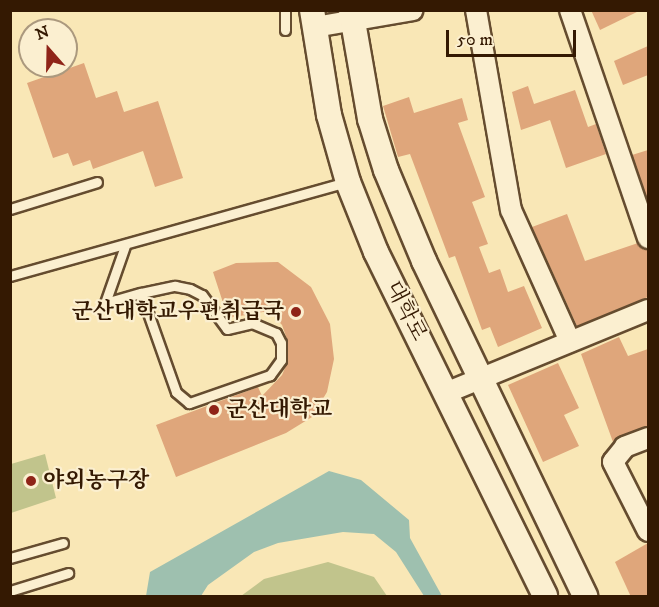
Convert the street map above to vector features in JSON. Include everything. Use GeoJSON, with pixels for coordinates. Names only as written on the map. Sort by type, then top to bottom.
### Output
{"type":"FeatureCollection","features":[{"type":"Feature","properties":{"kind":"street"},"geometry":{"type":"LineString","coordinates":[[314,19],[413,10]]}},
{"type":"Feature","properties":{"kind":"street"},"geometry":{"type":"LineString","coordinates":[[476,10],[511,210],[570,341]]}},
{"type":"Feature","properties":{"kind":"street"},"geometry":{"type":"LineString","coordinates":[[570,10],[648,238]]}},
{"type":"Feature","properties":{"kind":"street","name":"대학로"},"geometry":{"type":"LineString","coordinates":[[352,16],[370,119],[386,170],[480,379],[585,597]]}},
{"type":"Feature","properties":{"kind":"street","name":"대학로"},"geometry":{"type":"LineString","coordinates":[[314,19],[329,115],[348,182],[376,252],[448,392],[545,597]]}},
{"type":"Feature","properties":{"kind":"street"},"geometry":{"type":"LineString","coordinates":[[448,392],[648,310]]}},
{"type":"Feature","properties":{"kind":"street"},"geometry":{"type":"LineString","coordinates":[[648,438],[625,447],[613,462],[648,531]]}},
{"type":"Feature","properties":{"kind":"lane"},"geometry":{"type":"LineString","coordinates":[[285,10],[285,30]]}},
{"type":"Feature","properties":{"kind":"lane"},"geometry":{"type":"LineString","coordinates":[[10,209],[97,182]]}},
{"type":"Feature","properties":{"kind":"lane"},"geometry":{"type":"LineString","coordinates":[[11,273],[125,246],[348,182]]}},
{"type":"Feature","properties":{"kind":"lane"},"geometry":{"type":"LineString","coordinates":[[125,246],[105,303],[141,293],[175,286],[190,288],[202,295],[227,329],[252,323],[276,333],[281,343],[281,360],[270,375],[189,403],[176,392],[141,293]]}},
{"type":"Feature","properties":{"kind":"lane"},"geometry":{"type":"LineString","coordinates":[[10,558],[63,543]]}},
{"type":"Feature","properties":{"kind":"lane"},"geometry":{"type":"LineString","coordinates":[[10,591],[68,573]]}},
{"type":"Feature","properties":{"kind":"green space","name":"야외농구장"},"geometry":{"type":"Polygon","coordinates":[[[45,454],[56,498],[11,513],[11,464],[45,454]]]}},
{"type":"Feature","properties":{"kind":"green space"},"geometry":{"type":"Polygon","coordinates":[[[328,562],[374,577],[387,596],[241,596],[264,579],[328,562]]]}},
{"type":"Feature","properties":{"kind":"shaded area"},"geometry":{"type":"Polygon","coordinates":[[[329,471],[361,480],[409,520],[410,538],[442,596],[424,596],[396,552],[374,534],[343,532],[278,543],[254,552],[208,585],[201,596],[146,596],[150,572],[329,471]]]}},
{"type":"Feature","properties":{"kind":"building"},"geometry":{"type":"Polygon","coordinates":[[[591,10],[641,10],[600,30],[591,10]]]}},
{"type":"Feature","properties":{"kind":"building"},"geometry":{"type":"Polygon","coordinates":[[[648,46],[648,75],[623,85],[614,61],[648,46]]]}},
{"type":"Feature","properties":{"kind":"building"},"geometry":{"type":"Polygon","coordinates":[[[84,63],[96,98],[117,91],[124,112],[158,101],[183,178],[155,187],[143,151],[93,169],[90,160],[73,166],[68,153],[53,158],[27,83],[41,78],[78,78],[78,65],[84,63]]]}},
{"type":"Feature","properties":{"kind":"building"},"geometry":{"type":"Polygon","coordinates":[[[528,86],[534,104],[575,90],[588,127],[596,124],[606,154],[566,168],[550,120],[521,130],[512,92],[528,86]]]}},
{"type":"Feature","properties":{"kind":"building"},"geometry":{"type":"Polygon","coordinates":[[[409,97],[414,113],[462,98],[468,120],[458,123],[485,197],[472,202],[488,244],[479,247],[489,273],[500,269],[508,292],[524,286],[542,328],[498,347],[490,327],[482,330],[455,256],[449,258],[410,154],[398,157],[383,106],[409,97]]]}},
{"type":"Feature","properties":{"kind":"building"},"geometry":{"type":"Polygon","coordinates":[[[648,150],[648,202],[632,155],[648,150]]]}},
{"type":"Feature","properties":{"kind":"building"},"geometry":{"type":"Polygon","coordinates":[[[567,214],[585,261],[638,243],[648,250],[648,297],[577,326],[532,227],[567,214]]]}},
{"type":"Feature","properties":{"kind":"building"},"geometry":{"type":"Polygon","coordinates":[[[278,262],[311,287],[330,324],[334,359],[327,392],[312,417],[286,433],[176,477],[156,425],[258,387],[262,396],[282,375],[288,361],[288,342],[282,325],[269,311],[228,318],[213,272],[236,263],[278,262]]]}},
{"type":"Feature","properties":{"kind":"building"},"geometry":{"type":"Polygon","coordinates":[[[619,337],[628,356],[648,349],[648,426],[613,442],[581,354],[619,337]]]}},
{"type":"Feature","properties":{"kind":"building"},"geometry":{"type":"Polygon","coordinates":[[[558,363],[579,408],[564,415],[579,446],[543,462],[508,385],[558,363]]]}},
{"type":"Feature","properties":{"kind":"building"},"geometry":{"type":"Polygon","coordinates":[[[648,543],[648,597],[631,597],[615,562],[648,543]]]}},
{"type":"Feature","properties":{"kind":"place","name":"군산대학교우편취급국"},"geometry":{"type":"Point","coordinates":[296,312]}},
{"type":"Feature","properties":{"kind":"place","name":"군산대학교"},"geometry":{"type":"Point","coordinates":[214,410]}},
{"type":"Feature","properties":{"kind":"place","name":"야외농구장"},"geometry":{"type":"Point","coordinates":[31,481]}}]}
